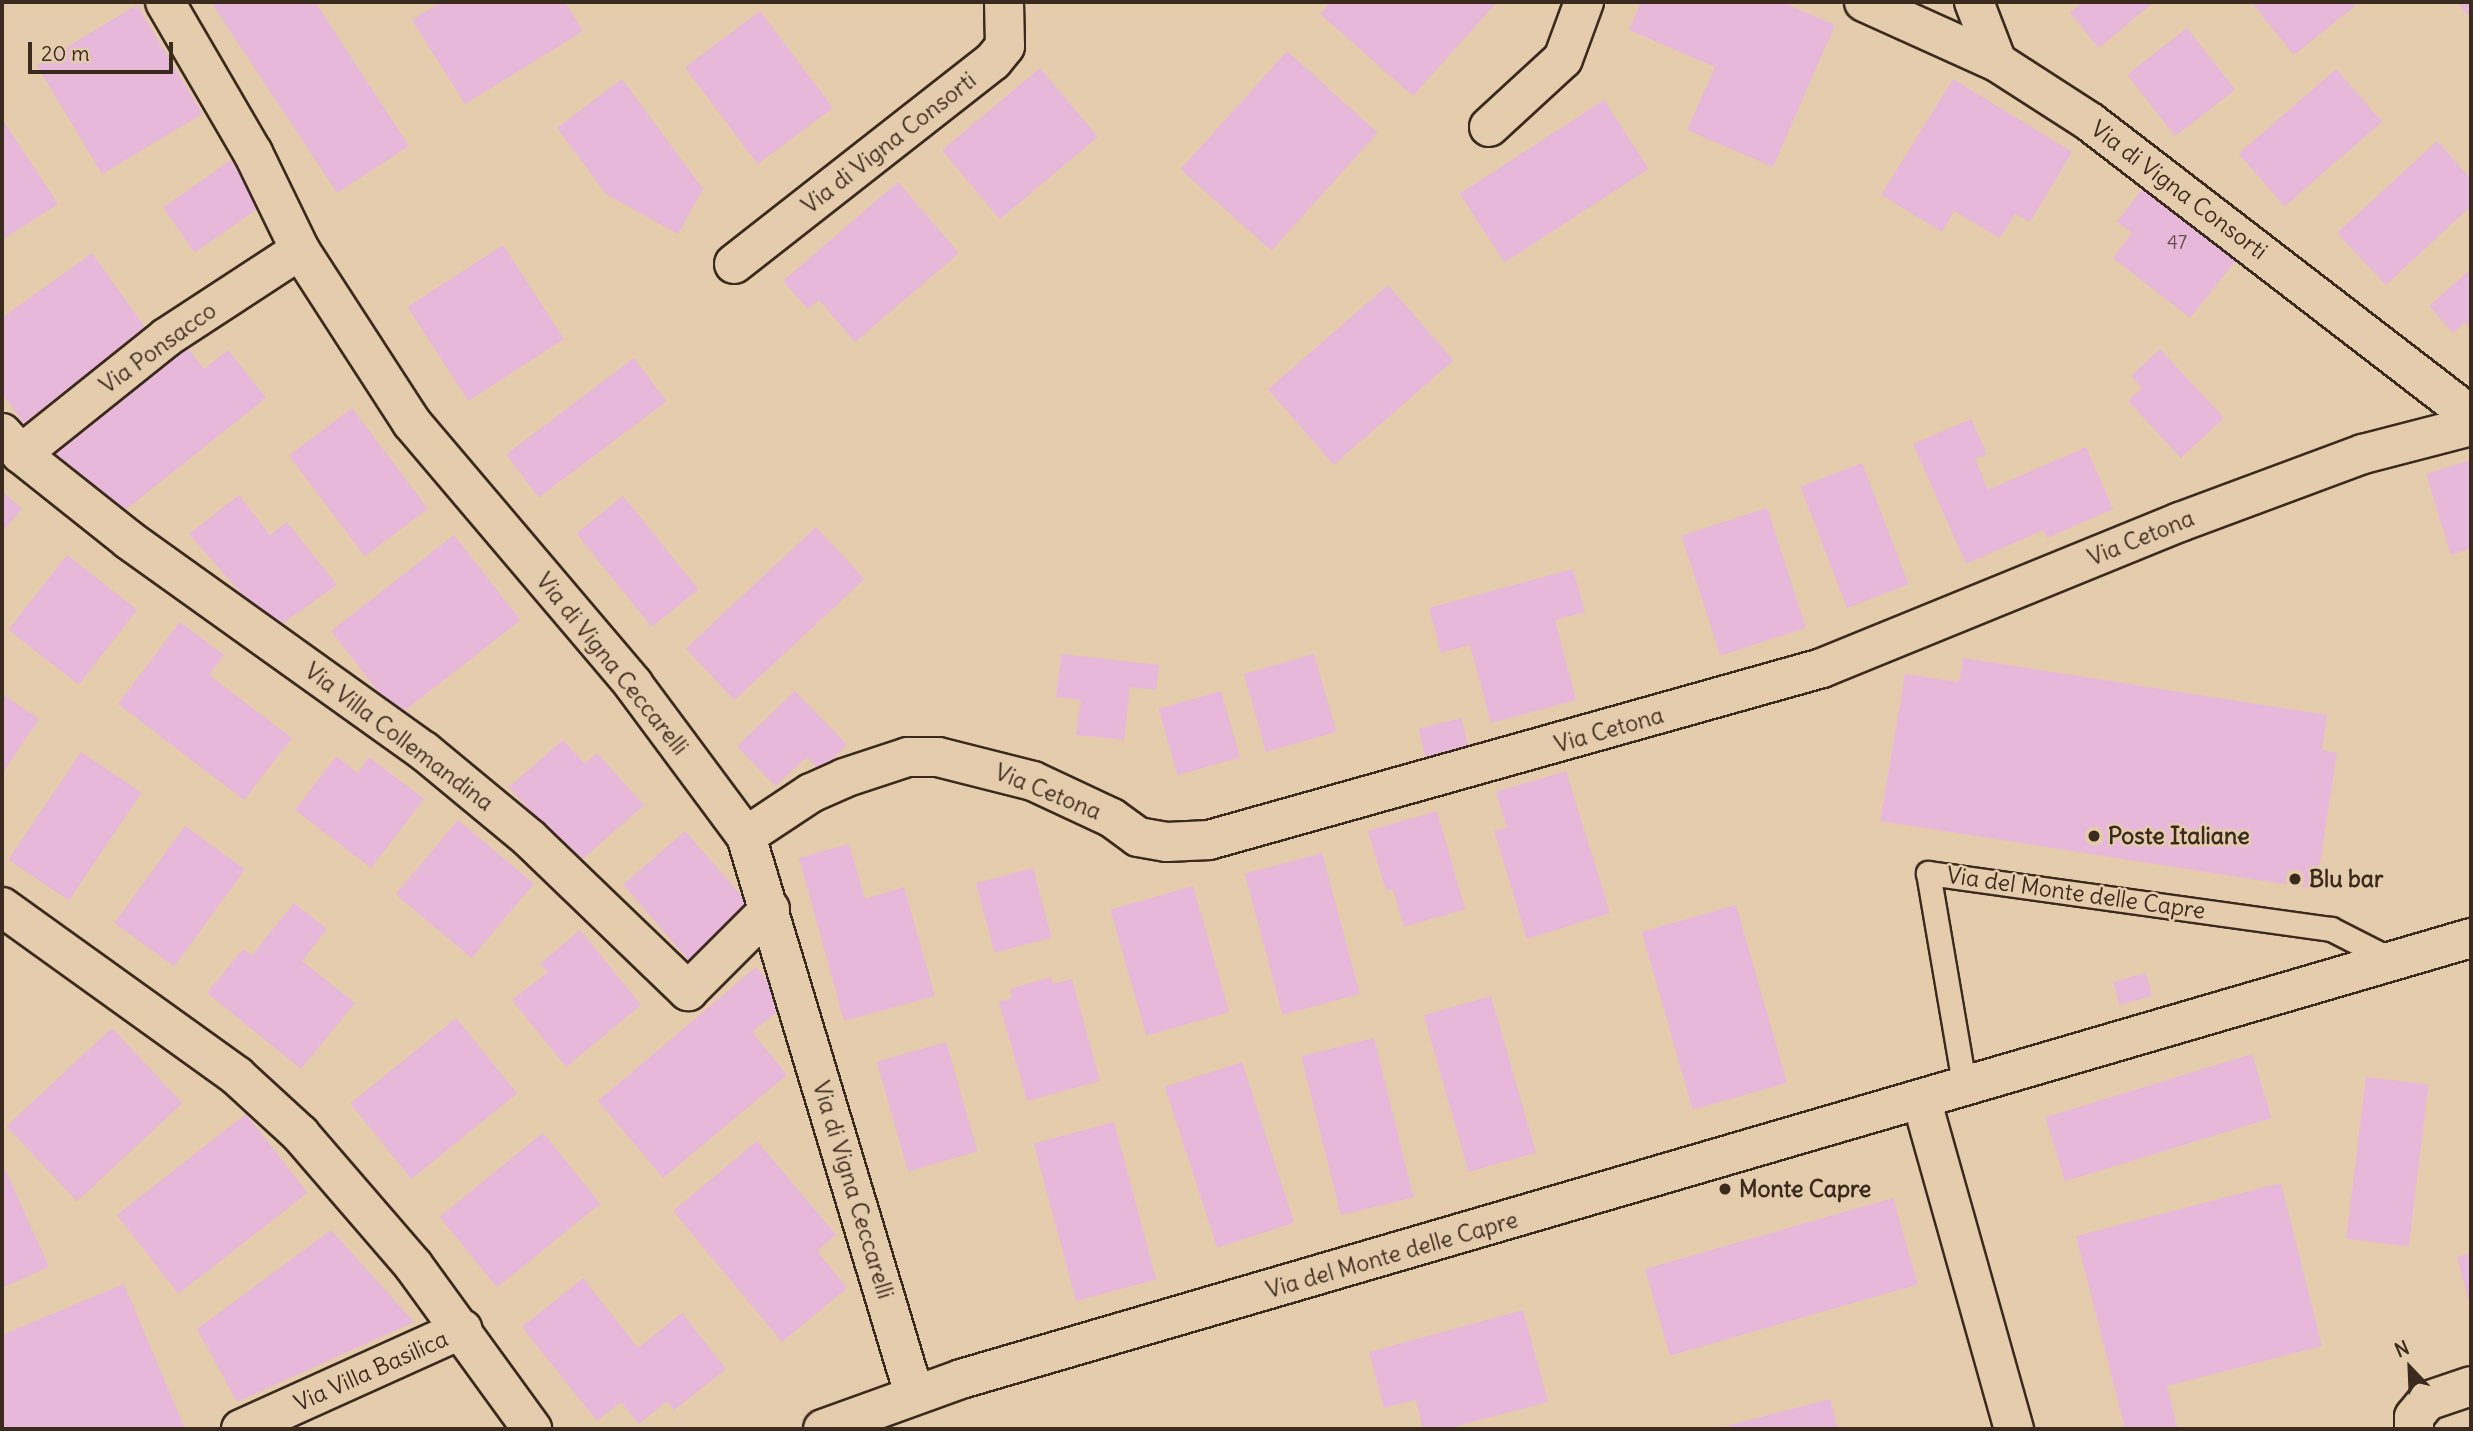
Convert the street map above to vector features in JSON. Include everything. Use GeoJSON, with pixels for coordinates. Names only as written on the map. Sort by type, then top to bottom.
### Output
{"type":"FeatureCollection","features":[{"type":"Feature","properties":{"kind":"street","name":"Via di Vigna Ceccarelli"},"geometry":{"type":"LineString","coordinates":[[165,2],[253,153],[300,250],[412,423],[633,684],[746,836],[914,1394]]}},
{"type":"Feature","properties":{"kind":"street","name":"Via di Vigna Consorti"},"geometry":{"type":"LineString","coordinates":[[734,264],[993,61],[1005,46],[1004,2]]}},
{"type":"Feature","properties":{"kind":"street"},"geometry":{"type":"LineString","coordinates":[[1489,127],[1563,59],[1584,2]]}},
{"type":"Feature","properties":{"kind":"street","name":"Via di Vigna Consorti"},"geometry":{"type":"LineString","coordinates":[[1864,2],[1997,62],[2090,122],[2471,415]]}},
{"type":"Feature","properties":{"kind":"street"},"geometry":{"type":"LineString","coordinates":[[1974,2],[1997,62]]}},
{"type":"Feature","properties":{"kind":"street","name":"Via Ponsacco"},"geometry":{"type":"LineString","coordinates":[[11,443],[300,250]]}},
{"type":"Feature","properties":{"kind":"street","name":"Via Cetona"},"geometry":{"type":"LineString","coordinates":[[746,836],[811,793],[844,778],[908,757],[938,757],[1033,781],[1112,818],[1138,837],[1167,842],[1209,840],[1822,668],[2180,522],[2363,454],[2471,426]]}},
{"type":"Feature","properties":{"kind":"street","name":"Via Villa Collemandina"},"geometry":{"type":"LineString","coordinates":[[11,443],[130,540],[424,751],[529,838],[688,990],[770,909]]}},
{"type":"Feature","properties":{"kind":"street"},"geometry":{"type":"LineString","coordinates":[[2,907],[164,1021],[270,1106],[350,1189],[462,1329],[532,1429]]}},
{"type":"Feature","properties":{"kind":"street","name":"Via del Monte delle Capre"},"geometry":{"type":"LineString","coordinates":[[822,1429],[914,1394],[1922,1102],[2471,938]]}},
{"type":"Feature","properties":{"kind":"street"},"geometry":{"type":"LineString","coordinates":[[1922,1102],[2014,1429]]}},
{"type":"Feature","properties":{"kind":"street","name":"Via Villa Basilica"},"geometry":{"type":"LineString","coordinates":[[241,1429],[462,1329]]}},
{"type":"Feature","properties":{"kind":"street"},"geometry":{"type":"LineString","coordinates":[[2414,1429],[2414,1418],[2427,1401],[2471,1386]]}},
{"type":"Feature","properties":{"kind":"lane","name":"Via del Monte delle Capre"},"geometry":{"type":"LineString","coordinates":[[1965,1089],[1928,873],[2331,929],[2392,960]]}},
{"type":"Feature","properties":{"kind":"building"},"geometry":{"type":"Polygon","coordinates":[[[211,2],[315,2],[409,146],[337,193],[211,2]]]}},
{"type":"Feature","properties":{"kind":"building"},"geometry":{"type":"Polygon","coordinates":[[[441,2],[565,2],[583,31],[465,104],[412,20],[441,2]]]}},
{"type":"Feature","properties":{"kind":"building"},"geometry":{"type":"Polygon","coordinates":[[[1331,2],[1497,2],[1413,96],[1320,14],[1331,2]]]}},
{"type":"Feature","properties":{"kind":"building"},"geometry":{"type":"Polygon","coordinates":[[[1641,2],[1782,2],[1835,25],[1773,167],[1687,130],[1715,67],[1629,30],[1641,2]]]}},
{"type":"Feature","properties":{"kind":"building"},"geometry":{"type":"Polygon","coordinates":[[[2083,2],[2154,2],[2099,48],[2070,13],[2083,2]]]}},
{"type":"Feature","properties":{"kind":"building"},"geometry":{"type":"Polygon","coordinates":[[[2251,2],[2360,2],[2294,55],[2251,2]]]}},
{"type":"Feature","properties":{"kind":"building"},"geometry":{"type":"Polygon","coordinates":[[[2457,2],[2471,2],[2471,19],[2457,2]]]}},
{"type":"Feature","properties":{"kind":"building"},"geometry":{"type":"Polygon","coordinates":[[[137,5],[202,114],[102,174],[37,65],[137,5]]]}},
{"type":"Feature","properties":{"kind":"building"},"geometry":{"type":"Polygon","coordinates":[[[760,11],[833,108],[758,164],[685,68],[760,11]]]}},
{"type":"Feature","properties":{"kind":"building"},"geometry":{"type":"Polygon","coordinates":[[[2187,28],[2235,89],[2175,136],[2127,75],[2187,28]]]}},
{"type":"Feature","properties":{"kind":"building"},"geometry":{"type":"Polygon","coordinates":[[[1287,51],[1378,133],[1271,251],[1181,169],[1287,51]]]}},
{"type":"Feature","properties":{"kind":"building"},"geometry":{"type":"Polygon","coordinates":[[[1040,68],[1098,137],[1000,219],[942,150],[1040,68]]]}},
{"type":"Feature","properties":{"kind":"building"},"geometry":{"type":"Polygon","coordinates":[[[2336,69],[2382,122],[2285,206],[2239,154],[2336,69]]]}},
{"type":"Feature","properties":{"kind":"building"},"geometry":{"type":"Polygon","coordinates":[[[622,79],[703,189],[678,234],[606,194],[557,128],[622,79]]]}},
{"type":"Feature","properties":{"kind":"building"},"geometry":{"type":"Polygon","coordinates":[[[1953,79],[2072,152],[2030,222],[2015,214],[2000,238],[1954,211],[1942,232],[1881,195],[1953,79]]]}},
{"type":"Feature","properties":{"kind":"building"},"geometry":{"type":"Polygon","coordinates":[[[1604,100],[1649,169],[1504,262],[1460,194],[1604,100]]]}},
{"type":"Feature","properties":{"kind":"building"},"geometry":{"type":"Polygon","coordinates":[[[2,119],[58,204],[2,240],[2,119]]]}},
{"type":"Feature","properties":{"kind":"building"},"geometry":{"type":"Polygon","coordinates":[[[2437,141],[2471,179],[2471,206],[2386,285],[2337,233],[2437,141]]]}},
{"type":"Feature","properties":{"kind":"building"},"geometry":{"type":"Polygon","coordinates":[[[231,160],[263,205],[195,253],[163,208],[231,160]]]}},
{"type":"Feature","properties":{"kind":"building"},"geometry":{"type":"Polygon","coordinates":[[[2149,180],[2242,253],[2190,318],[2113,258],[2132,233],[2117,222],[2149,180]]]}},
{"type":"Feature","properties":{"kind":"building"},"geometry":{"type":"Polygon","coordinates":[[[898,182],[959,253],[855,342],[819,300],[808,309],[783,281],[898,182]]]}},
{"type":"Feature","properties":{"kind":"building"},"geometry":{"type":"Polygon","coordinates":[[[503,245],[564,339],[468,401],[407,307],[503,245]]]}},
{"type":"Feature","properties":{"kind":"building"},"geometry":{"type":"Polygon","coordinates":[[[92,253],[152,337],[27,428],[2,393],[2,318],[92,253]]]}},
{"type":"Feature","properties":{"kind":"building"},"geometry":{"type":"Polygon","coordinates":[[[2471,269],[2471,328],[2465,322],[2453,333],[2429,306],[2471,269]]]}},
{"type":"Feature","properties":{"kind":"building"},"geometry":{"type":"Polygon","coordinates":[[[1388,285],[1454,360],[1334,465],[1268,389],[1388,285]]]}},
{"type":"Feature","properties":{"kind":"building"},"geometry":{"type":"Polygon","coordinates":[[[180,338],[204,369],[228,350],[266,398],[109,523],[46,444],[180,338]]]}},
{"type":"Feature","properties":{"kind":"building"},"geometry":{"type":"Polygon","coordinates":[[[2160,349],[2224,418],[2181,458],[2128,401],[2142,388],[2131,376],[2160,349]]]}},
{"type":"Feature","properties":{"kind":"building"},"geometry":{"type":"Polygon","coordinates":[[[634,358],[666,401],[539,497],[506,454],[634,358]]]}},
{"type":"Feature","properties":{"kind":"building"},"geometry":{"type":"Polygon","coordinates":[[[352,408],[428,509],[365,556],[289,456],[352,408]]]}},
{"type":"Feature","properties":{"kind":"building"},"geometry":{"type":"Polygon","coordinates":[[[1971,419],[1987,454],[1975,459],[1988,490],[2086,447],[2113,509],[2047,538],[2044,530],[1966,564],[1913,444],[1971,419]]]}},
{"type":"Feature","properties":{"kind":"building"},"geometry":{"type":"Polygon","coordinates":[[[2471,460],[2471,548],[2451,555],[2426,474],[2471,460]]]}},
{"type":"Feature","properties":{"kind":"building"},"geometry":{"type":"Polygon","coordinates":[[[1862,463],[1909,584],[1847,608],[1800,487],[1862,463]]]}},
{"type":"Feature","properties":{"kind":"building"},"geometry":{"type":"Polygon","coordinates":[[[2,491],[22,509],[2,532],[2,491]]]}},
{"type":"Feature","properties":{"kind":"building"},"geometry":{"type":"Polygon","coordinates":[[[239,495],[270,535],[287,522],[337,585],[273,630],[189,534],[239,495]]]}},
{"type":"Feature","properties":{"kind":"building"},"geometry":{"type":"Polygon","coordinates":[[[623,496],[699,589],[652,627],[576,534],[623,496]]]}},
{"type":"Feature","properties":{"kind":"building"},"geometry":{"type":"Polygon","coordinates":[[[1767,508],[1806,628],[1720,656],[1681,536],[1767,508]]]}},
{"type":"Feature","properties":{"kind":"building"},"geometry":{"type":"Polygon","coordinates":[[[816,527],[864,579],[734,700],[686,648],[816,527]]]}},
{"type":"Feature","properties":{"kind":"building"},"geometry":{"type":"Polygon","coordinates":[[[454,535],[520,620],[398,716],[331,631],[454,535]]]}},
{"type":"Feature","properties":{"kind":"building"},"geometry":{"type":"Polygon","coordinates":[[[67,555],[137,610],[79,685],[9,630],[67,555]]]}},
{"type":"Feature","properties":{"kind":"building"},"geometry":{"type":"Polygon","coordinates":[[[1573,569],[1585,612],[1555,620],[1576,700],[1491,723],[1470,645],[1441,653],[1429,608],[1573,569]]]}},
{"type":"Feature","properties":{"kind":"building"},"geometry":{"type":"Polygon","coordinates":[[[180,622],[224,655],[209,675],[292,738],[244,800],[118,704],[180,622]]]}},
{"type":"Feature","properties":{"kind":"building"},"geometry":{"type":"Polygon","coordinates":[[[1061,654],[1159,665],[1156,690],[1130,687],[1124,740],[1076,735],[1081,700],[1056,697],[1061,654]]]}},
{"type":"Feature","properties":{"kind":"building"},"geometry":{"type":"Polygon","coordinates":[[[1314,654],[1336,732],[1266,752],[1244,674],[1314,654]]]}},
{"type":"Feature","properties":{"kind":"building"},"geometry":{"type":"Polygon","coordinates":[[[1963,658],[2327,715],[2322,750],[2337,753],[2316,889],[1880,821],[1905,674],[1959,682],[1963,658]]]}},
{"type":"Feature","properties":{"kind":"building"},"geometry":{"type":"Polygon","coordinates":[[[795,691],[847,745],[819,771],[807,757],[775,786],[737,746],[795,691]]]}},
{"type":"Feature","properties":{"kind":"building"},"geometry":{"type":"Polygon","coordinates":[[[1221,691],[1240,757],[1178,775],[1159,709],[1221,691]]]}},
{"type":"Feature","properties":{"kind":"building"},"geometry":{"type":"Polygon","coordinates":[[[2,694],[39,719],[2,774],[2,694]]]}},
{"type":"Feature","properties":{"kind":"building"},"geometry":{"type":"Polygon","coordinates":[[[1461,718],[1469,750],[1426,761],[1418,729],[1461,718]]]}},
{"type":"Feature","properties":{"kind":"building"},"geometry":{"type":"Polygon","coordinates":[[[563,740],[585,764],[597,753],[644,805],[577,864],[509,787],[563,740]]]}},
{"type":"Feature","properties":{"kind":"building"},"geometry":{"type":"Polygon","coordinates":[[[81,752],[142,793],[69,901],[8,860],[81,752]]]}},
{"type":"Feature","properties":{"kind":"building"},"geometry":{"type":"Polygon","coordinates":[[[336,756],[358,773],[369,757],[424,799],[371,868],[295,810],[336,756]]]}},
{"type":"Feature","properties":{"kind":"building"},"geometry":{"type":"Polygon","coordinates":[[[1566,771],[1610,913],[1527,939],[1494,831],[1507,828],[1496,792],[1566,771]]]}},
{"type":"Feature","properties":{"kind":"building"},"geometry":{"type":"Polygon","coordinates":[[[1437,811],[1465,909],[1404,927],[1393,889],[1386,891],[1368,831],[1437,811]]]}},
{"type":"Feature","properties":{"kind":"building"},"geometry":{"type":"Polygon","coordinates":[[[458,820],[534,884],[471,958],[396,894],[458,820]]]}},
{"type":"Feature","properties":{"kind":"building"},"geometry":{"type":"Polygon","coordinates":[[[185,826],[245,869],[174,967],[114,923],[185,826]]]}},
{"type":"Feature","properties":{"kind":"building"},"geometry":{"type":"Polygon","coordinates":[[[685,831],[753,909],[691,963],[623,885],[685,831]]]}},
{"type":"Feature","properties":{"kind":"building"},"geometry":{"type":"Polygon","coordinates":[[[849,844],[865,899],[904,887],[935,996],[844,1021],[799,858],[849,844]]]}},
{"type":"Feature","properties":{"kind":"building"},"geometry":{"type":"Polygon","coordinates":[[[1322,853],[1360,994],[1283,1015],[1245,874],[1322,853]]]}},
{"type":"Feature","properties":{"kind":"building"},"geometry":{"type":"Polygon","coordinates":[[[1033,868],[1052,938],[995,953],[976,883],[1033,868]]]}},
{"type":"Feature","properties":{"kind":"building"},"geometry":{"type":"Polygon","coordinates":[[[1193,886],[1229,1012],[1146,1036],[1110,910],[1193,886]]]}},
{"type":"Feature","properties":{"kind":"building"},"geometry":{"type":"Polygon","coordinates":[[[294,903],[327,929],[302,961],[355,1003],[301,1069],[207,993],[243,949],[252,955],[294,903]]]}},
{"type":"Feature","properties":{"kind":"building"},"geometry":{"type":"Polygon","coordinates":[[[1736,905],[1787,1083],[1693,1110],[1642,932],[1736,905]]]}},
{"type":"Feature","properties":{"kind":"building"},"geometry":{"type":"Polygon","coordinates":[[[580,930],[641,1005],[566,1067],[512,1000],[548,972],[540,964],[580,930]]]}},
{"type":"Feature","properties":{"kind":"building"},"geometry":{"type":"Polygon","coordinates":[[[756,967],[787,1004],[752,1032],[787,1075],[663,1178],[598,1101],[756,967]]]}},
{"type":"Feature","properties":{"kind":"building"},"geometry":{"type":"Polygon","coordinates":[[[2146,973],[2152,996],[2119,1005],[2113,982],[2146,973]]]}},
{"type":"Feature","properties":{"kind":"building"},"geometry":{"type":"Polygon","coordinates":[[[1051,977],[1053,984],[1072,979],[1100,1081],[1027,1101],[999,1002],[1012,998],[1010,989],[1051,977]]]}},
{"type":"Feature","properties":{"kind":"building"},"geometry":{"type":"Polygon","coordinates":[[[1491,996],[1536,1153],[1469,1172],[1424,1015],[1491,996]]]}},
{"type":"Feature","properties":{"kind":"building"},"geometry":{"type":"Polygon","coordinates":[[[456,1018],[517,1093],[411,1179],[350,1104],[456,1018]]]}},
{"type":"Feature","properties":{"kind":"building"},"geometry":{"type":"Polygon","coordinates":[[[112,1028],[182,1103],[77,1202],[7,1126],[112,1028]]]}},
{"type":"Feature","properties":{"kind":"building"},"geometry":{"type":"Polygon","coordinates":[[[1374,1038],[1414,1197],[1341,1215],[1301,1056],[1374,1038]]]}},
{"type":"Feature","properties":{"kind":"building"},"geometry":{"type":"Polygon","coordinates":[[[946,1042],[977,1152],[908,1171],[877,1062],[946,1042]]]}},
{"type":"Feature","properties":{"kind":"building"},"geometry":{"type":"Polygon","coordinates":[[[2252,1054],[2272,1118],[2065,1181],[2045,1117],[2252,1054]]]}},
{"type":"Feature","properties":{"kind":"building"},"geometry":{"type":"Polygon","coordinates":[[[1242,1062],[1294,1223],[1217,1248],[1165,1087],[1242,1062]]]}},
{"type":"Feature","properties":{"kind":"building"},"geometry":{"type":"Polygon","coordinates":[[[2366,1077],[2429,1085],[2409,1246],[2346,1239],[2366,1077]]]}},
{"type":"Feature","properties":{"kind":"building"},"geometry":{"type":"Polygon","coordinates":[[[246,1114],[308,1193],[178,1294],[117,1215],[246,1114]]]}},
{"type":"Feature","properties":{"kind":"building"},"geometry":{"type":"Polygon","coordinates":[[[1114,1122],[1156,1279],[1076,1301],[1034,1143],[1114,1122]]]}},
{"type":"Feature","properties":{"kind":"building"},"geometry":{"type":"Polygon","coordinates":[[[543,1133],[600,1204],[497,1287],[440,1217],[543,1133]]]}},
{"type":"Feature","properties":{"kind":"building"},"geometry":{"type":"Polygon","coordinates":[[[757,1141],[836,1235],[817,1251],[847,1288],[782,1342],[673,1211],[757,1141]]]}},
{"type":"Feature","properties":{"kind":"building"},"geometry":{"type":"Polygon","coordinates":[[[5,1169],[49,1267],[2,1288],[2,1171],[5,1169]]]}},
{"type":"Feature","properties":{"kind":"building"},"geometry":{"type":"Polygon","coordinates":[[[2281,1183],[2322,1346],[2167,1386],[2178,1429],[2125,1429],[2076,1236],[2281,1183]]]}},
{"type":"Feature","properties":{"kind":"building"},"geometry":{"type":"Polygon","coordinates":[[[1893,1198],[1918,1285],[1670,1356],[1645,1269],[1893,1198]]]}},
{"type":"Feature","properties":{"kind":"building"},"geometry":{"type":"Polygon","coordinates":[[[331,1230],[414,1322],[237,1402],[197,1329],[331,1230]]]}},
{"type":"Feature","properties":{"kind":"building"},"geometry":{"type":"Polygon","coordinates":[[[2471,1253],[2471,1306],[2470,1306],[2457,1257],[2471,1253]]]}},
{"type":"Feature","properties":{"kind":"building"},"geometry":{"type":"Polygon","coordinates":[[[583,1278],[638,1348],[682,1313],[726,1369],[674,1410],[667,1401],[639,1424],[621,1402],[597,1421],[522,1327],[583,1278]]]}},
{"type":"Feature","properties":{"kind":"building"},"geometry":{"type":"Polygon","coordinates":[[[124,1284],[185,1429],[2,1429],[2,1335],[124,1284]]]}},
{"type":"Feature","properties":{"kind":"building"},"geometry":{"type":"Polygon","coordinates":[[[1523,1310],[1548,1402],[1445,1429],[1423,1429],[1416,1400],[1384,1408],[1369,1352],[1523,1310]]]}},
{"type":"Feature","properties":{"kind":"building"},"geometry":{"type":"Polygon","coordinates":[[[1830,1399],[1838,1429],[1728,1429],[1727,1426],[1830,1399]]]}},
{"type":"Feature","properties":{"kind":"place","name":"Poste Italiane"},"geometry":{"type":"Point","coordinates":[2094,836]}},
{"type":"Feature","properties":{"kind":"place","name":"Blu bar"},"geometry":{"type":"Point","coordinates":[2295,879]}},
{"type":"Feature","properties":{"kind":"place","name":"Monte Capre"},"geometry":{"type":"Point","coordinates":[1725,1189]}}]}
